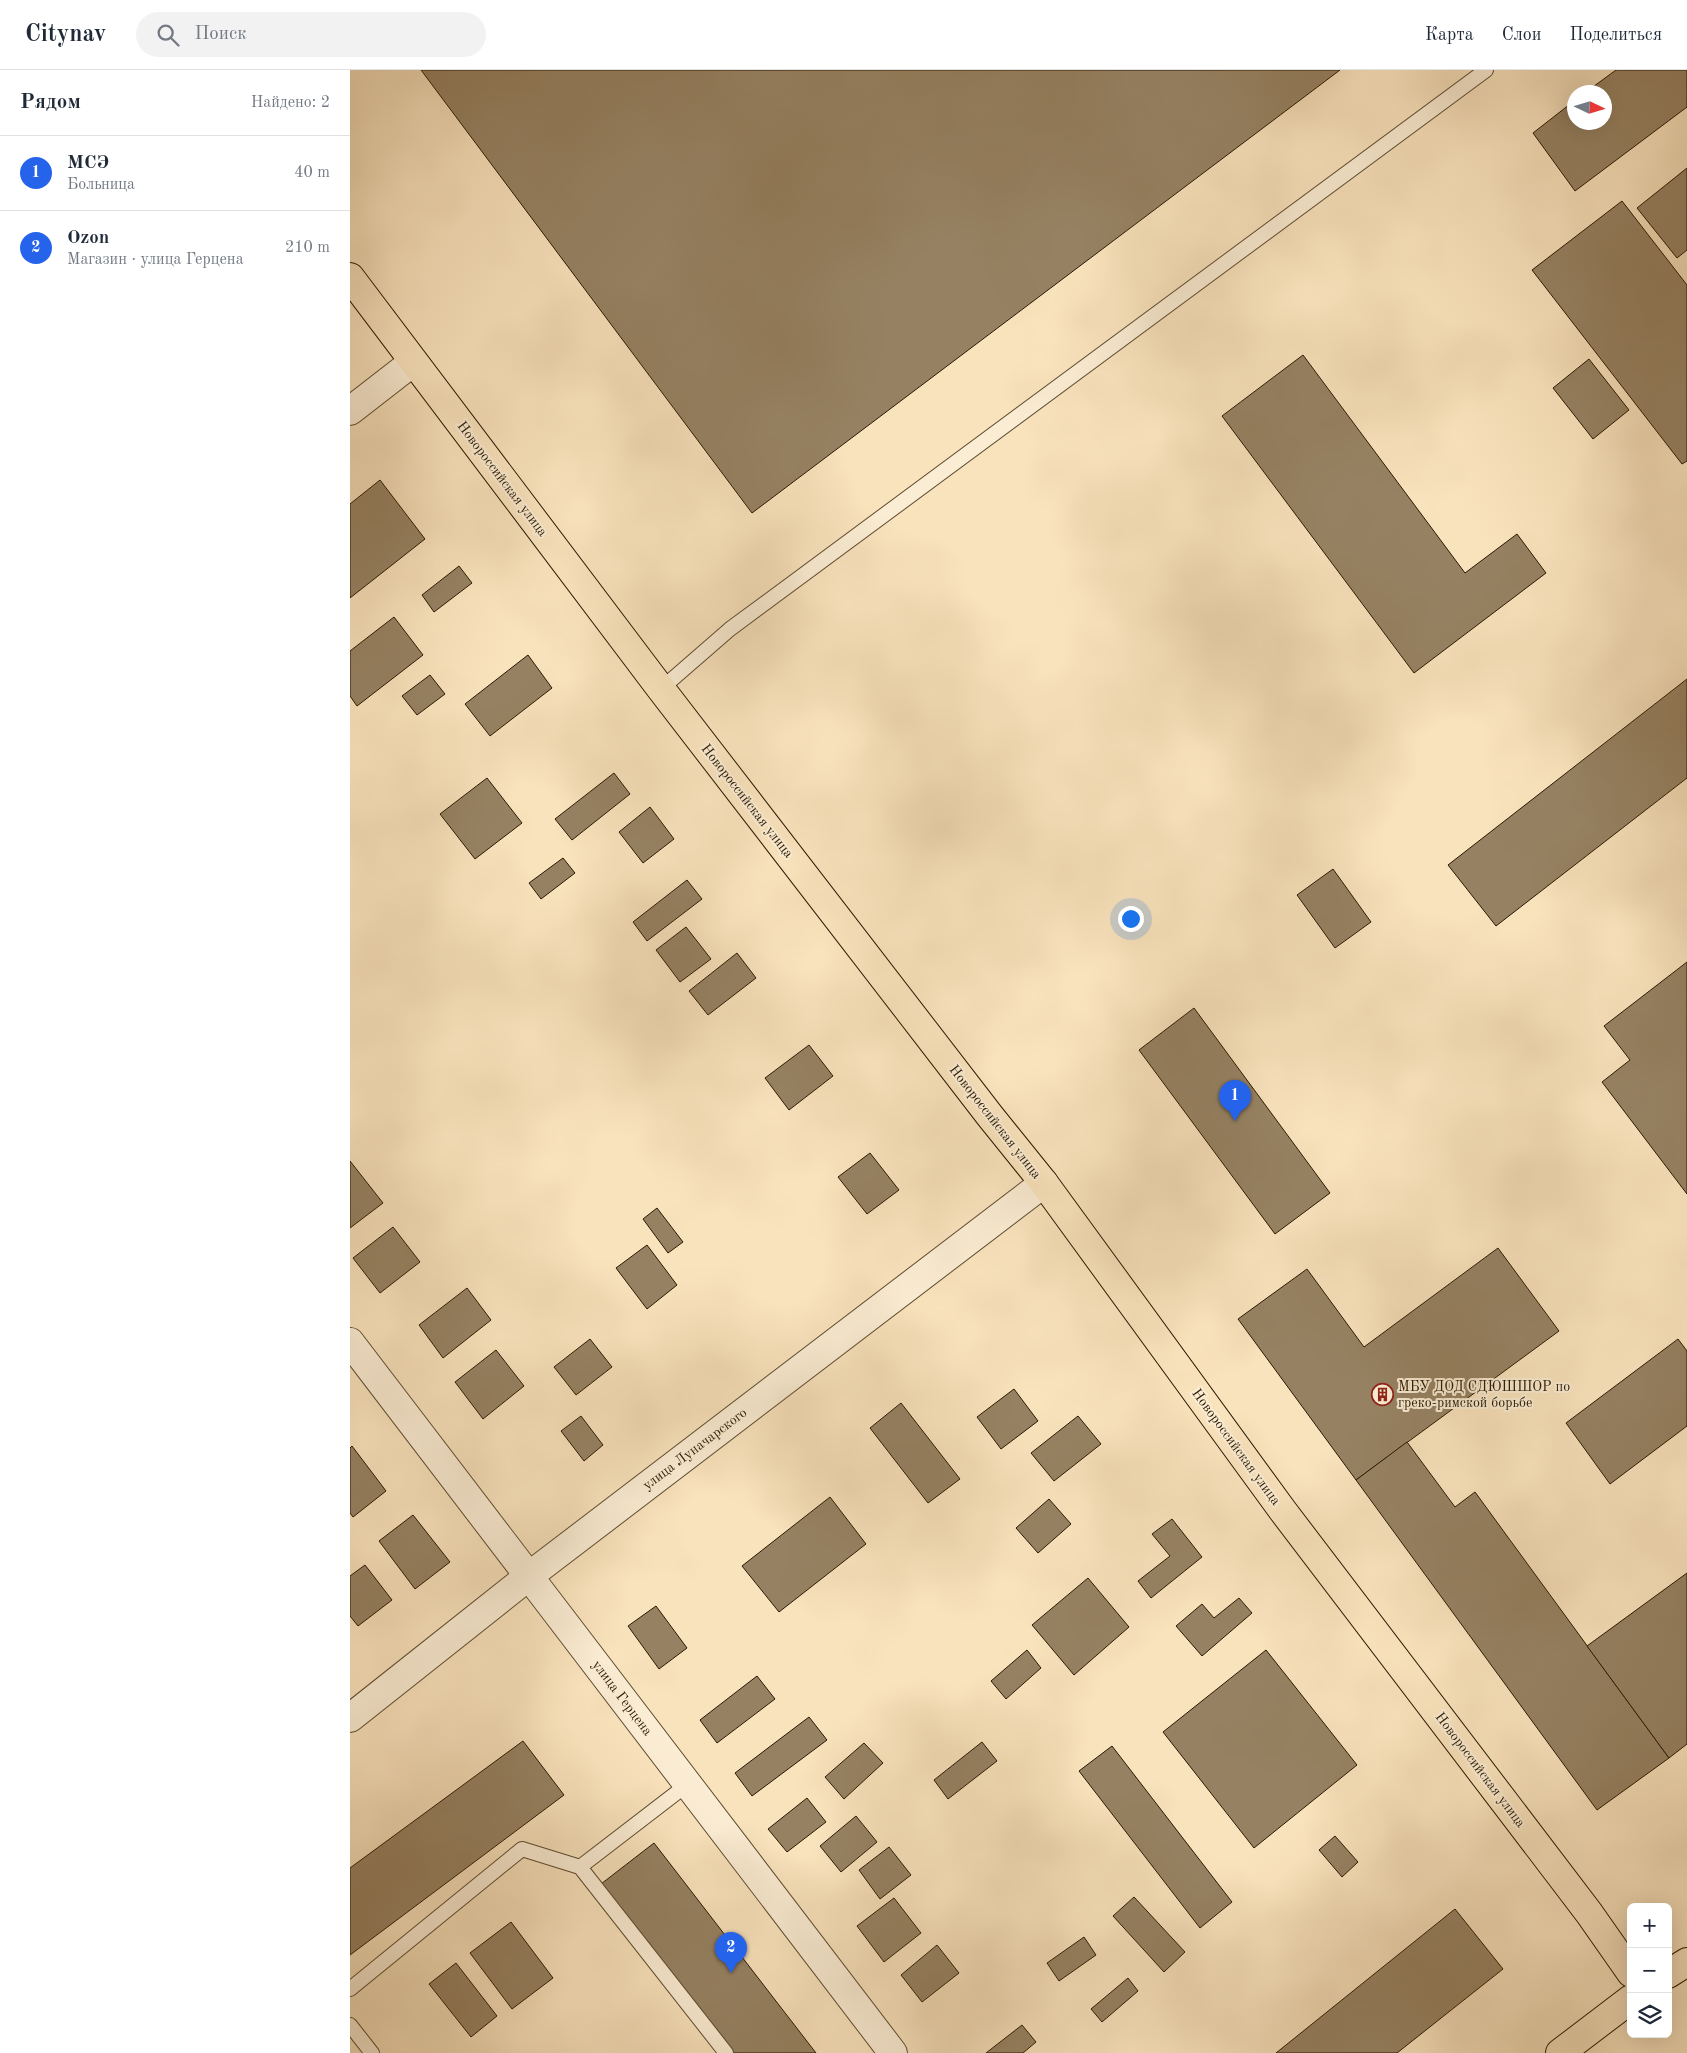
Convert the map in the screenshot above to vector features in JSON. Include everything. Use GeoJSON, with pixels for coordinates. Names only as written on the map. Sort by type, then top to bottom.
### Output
{"type":"FeatureCollection","features":[{"type":"Feature","properties":{"kind":"main road","name":"Новороссийская улица"},"geometry":{"type":"LineString","coordinates":[[350,277],[662,689],[984,1108],[1044,1183],[1283,1511],[1589,1913],[1627,1967]]}},
{"type":"Feature","properties":{"kind":"main road"},"geometry":{"type":"LineString","coordinates":[[1672,1971],[1687,1962]]}},
{"type":"Feature","properties":{"kind":"main road"},"geometry":{"type":"LineString","coordinates":[[1560,2053],[1627,2002]]}},
{"type":"Feature","properties":{"kind":"street"},"geometry":{"type":"LineString","coordinates":[[350,411],[413,362]]}},
{"type":"Feature","properties":{"kind":"street","name":"улица Луначарского"},"geometry":{"type":"LineString","coordinates":[[350,1718],[529,1576],[1044,1183]]}},
{"type":"Feature","properties":{"kind":"street","name":"улица Герцена"},"geometry":{"type":"LineString","coordinates":[[350,1342],[894,2053]]}},
{"type":"Feature","properties":{"kind":"lane"},"geometry":{"type":"LineString","coordinates":[[662,689],[730,629],[1486,70]]}},
{"type":"Feature","properties":{"kind":"lane"},"geometry":{"type":"LineString","coordinates":[[580,1867],[688,1784]]}},
{"type":"Feature","properties":{"kind":"lane"},"geometry":{"type":"LineString","coordinates":[[350,1989],[522,1849],[580,1867],[726,2053]]}},
{"type":"Feature","properties":{"kind":"lane"},"geometry":{"type":"LineString","coordinates":[[350,2025],[372,2053]]}},
{"type":"Feature","properties":{"kind":"building"},"geometry":{"type":"Polygon","coordinates":[[[421,70],[1340,70],[752,513],[421,70]]]}},
{"type":"Feature","properties":{"kind":"building"},"geometry":{"type":"Polygon","coordinates":[[[1616,70],[1687,70],[1687,107],[1575,191],[1533,133],[1567,106],[1567,130],[1612,130],[1612,85],[1596,85],[1616,70]]]}},
{"type":"Feature","properties":{"kind":"building"},"geometry":{"type":"Polygon","coordinates":[[[1687,168],[1687,250],[1677,258],[1637,208],[1687,168]]]}},
{"type":"Feature","properties":{"kind":"building"},"geometry":{"type":"Polygon","coordinates":[[[1622,201],[1687,285],[1687,461],[1682,464],[1532,270],[1622,201]]]}},
{"type":"Feature","properties":{"kind":"building"},"geometry":{"type":"Polygon","coordinates":[[[1303,355],[1465,573],[1517,534],[1546,573],[1414,673],[1222,416],[1303,355]]]}},
{"type":"Feature","properties":{"kind":"building"},"geometry":{"type":"Polygon","coordinates":[[[1589,359],[1629,410],[1593,439],[1553,388],[1589,359]]]}},
{"type":"Feature","properties":{"kind":"building"},"geometry":{"type":"Polygon","coordinates":[[[380,480],[425,539],[350,598],[350,504],[380,480]]]}},
{"type":"Feature","properties":{"kind":"building"},"geometry":{"type":"Polygon","coordinates":[[[459,566],[472,583],[434,612],[422,595],[459,566]]]}},
{"type":"Feature","properties":{"kind":"building"},"geometry":{"type":"Polygon","coordinates":[[[394,617],[423,655],[357,706],[350,696],[350,651],[394,617]]]}},
{"type":"Feature","properties":{"kind":"building"},"geometry":{"type":"Polygon","coordinates":[[[528,655],[552,688],[490,736],[465,704],[528,655]]]}},
{"type":"Feature","properties":{"kind":"building"},"geometry":{"type":"Polygon","coordinates":[[[430,675],[445,694],[417,715],[402,696],[430,675]]]}},
{"type":"Feature","properties":{"kind":"building"},"geometry":{"type":"Polygon","coordinates":[[[1687,679],[1687,778],[1496,926],[1448,865],[1687,679]]]}},
{"type":"Feature","properties":{"kind":"building"},"geometry":{"type":"Polygon","coordinates":[[[614,773],[630,794],[572,840],[555,819],[614,773]]]}},
{"type":"Feature","properties":{"kind":"building"},"geometry":{"type":"Polygon","coordinates":[[[487,778],[522,823],[475,859],[440,814],[487,778]]]}},
{"type":"Feature","properties":{"kind":"building"},"geometry":{"type":"Polygon","coordinates":[[[650,807],[674,839],[643,863],[619,832],[650,807]]]}},
{"type":"Feature","properties":{"kind":"building"},"geometry":{"type":"Polygon","coordinates":[[[563,858],[575,873],[541,899],[529,883],[563,858]]]}},
{"type":"Feature","properties":{"kind":"building"},"geometry":{"type":"Polygon","coordinates":[[[1333,869],[1371,922],[1335,948],[1297,895],[1333,869]]]}},
{"type":"Feature","properties":{"kind":"building"},"geometry":{"type":"Polygon","coordinates":[[[687,880],[702,899],[647,941],[633,922],[687,880]]]}},
{"type":"Feature","properties":{"kind":"building"},"geometry":{"type":"Polygon","coordinates":[[[686,927],[711,959],[680,982],[656,950],[686,927]]]}},
{"type":"Feature","properties":{"kind":"building"},"geometry":{"type":"Polygon","coordinates":[[[737,953],[756,978],[708,1015],[689,991],[737,953]]]}},
{"type":"Feature","properties":{"kind":"building"},"geometry":{"type":"Polygon","coordinates":[[[1687,962],[1687,1194],[1602,1082],[1630,1060],[1604,1026],[1687,962]]]}},
{"type":"Feature","properties":{"kind":"building"},"geometry":{"type":"Polygon","coordinates":[[[1194,1008],[1330,1193],[1275,1234],[1139,1050],[1194,1008]]]}},
{"type":"Feature","properties":{"kind":"building"},"geometry":{"type":"Polygon","coordinates":[[[809,1045],[833,1076],[789,1110],[765,1078],[809,1045]]]}},
{"type":"Feature","properties":{"kind":"building"},"geometry":{"type":"Polygon","coordinates":[[[870,1153],[899,1190],[867,1214],[838,1177],[870,1153]]]}},
{"type":"Feature","properties":{"kind":"building"},"geometry":{"type":"Polygon","coordinates":[[[350,1161],[383,1203],[350,1228],[350,1161]]]}},
{"type":"Feature","properties":{"kind":"building"},"geometry":{"type":"Polygon","coordinates":[[[657,1208],[683,1242],[668,1253],[643,1219],[657,1208]]]}},
{"type":"Feature","properties":{"kind":"building"},"geometry":{"type":"Polygon","coordinates":[[[393,1227],[420,1262],[380,1293],[353,1258],[393,1227]]]}},
{"type":"Feature","properties":{"kind":"building"},"geometry":{"type":"Polygon","coordinates":[[[647,1245],[677,1285],[647,1309],[616,1268],[647,1245]]]}},
{"type":"Feature","properties":{"kind":"building","name":"МБУ ДОД СДЮШШОР по греко-римской борьбе"},"geometry":{"type":"Polygon","coordinates":[[[1498,1248],[1559,1331],[1356,1480],[1238,1319],[1307,1269],[1364,1347],[1498,1248]]]}},
{"type":"Feature","properties":{"kind":"building"},"geometry":{"type":"Polygon","coordinates":[[[467,1288],[491,1320],[443,1358],[419,1325],[467,1288]]]}},
{"type":"Feature","properties":{"kind":"building"},"geometry":{"type":"Polygon","coordinates":[[[590,1339],[612,1367],[576,1395],[554,1367],[590,1339]]]}},
{"type":"Feature","properties":{"kind":"building"},"geometry":{"type":"Polygon","coordinates":[[[1678,1339],[1687,1351],[1687,1426],[1610,1484],[1566,1423],[1678,1339]]]}},
{"type":"Feature","properties":{"kind":"building"},"geometry":{"type":"Polygon","coordinates":[[[496,1350],[524,1386],[483,1419],[455,1382],[496,1350]]]}},
{"type":"Feature","properties":{"kind":"building"},"geometry":{"type":"Polygon","coordinates":[[[1014,1389],[1038,1421],[1001,1449],[977,1417],[1014,1389]]]}},
{"type":"Feature","properties":{"kind":"building"},"geometry":{"type":"Polygon","coordinates":[[[901,1403],[960,1479],[928,1503],[870,1428],[901,1403]]]}},
{"type":"Feature","properties":{"kind":"building"},"geometry":{"type":"Polygon","coordinates":[[[581,1416],[603,1445],[584,1461],[561,1431],[581,1416]]]}},
{"type":"Feature","properties":{"kind":"building"},"geometry":{"type":"Polygon","coordinates":[[[1078,1416],[1101,1444],[1054,1481],[1031,1453],[1078,1416]]]}},
{"type":"Feature","properties":{"kind":"building"},"geometry":{"type":"Polygon","coordinates":[[[1407,1442],[1455,1507],[1475,1492],[1669,1758],[1597,1810],[1356,1480],[1407,1442]]]}},
{"type":"Feature","properties":{"kind":"building"},"geometry":{"type":"Polygon","coordinates":[[[352,1446],[386,1491],[353,1517],[350,1513],[350,1448],[352,1446]]]}},
{"type":"Feature","properties":{"kind":"building"},"geometry":{"type":"Polygon","coordinates":[[[830,1497],[866,1544],[779,1612],[742,1566],[830,1497]]]}},
{"type":"Feature","properties":{"kind":"building"},"geometry":{"type":"Polygon","coordinates":[[[1049,1499],[1071,1524],[1038,1553],[1016,1528],[1049,1499]]]}},
{"type":"Feature","properties":{"kind":"building"},"geometry":{"type":"Polygon","coordinates":[[[413,1515],[450,1562],[415,1589],[379,1541],[413,1515]]]}},
{"type":"Feature","properties":{"kind":"building"},"geometry":{"type":"Polygon","coordinates":[[[1172,1519],[1202,1557],[1151,1598],[1138,1581],[1170,1556],[1152,1534],[1172,1519]]]}},
{"type":"Feature","properties":{"kind":"building"},"geometry":{"type":"Polygon","coordinates":[[[365,1565],[392,1600],[358,1626],[350,1616],[350,1576],[365,1565]]]}},
{"type":"Feature","properties":{"kind":"building"},"geometry":{"type":"Polygon","coordinates":[[[1687,1573],[1687,1744],[1669,1758],[1587,1646],[1687,1573]]]}},
{"type":"Feature","properties":{"kind":"building"},"geometry":{"type":"Polygon","coordinates":[[[1088,1578],[1129,1627],[1074,1675],[1032,1625],[1088,1578]]]}},
{"type":"Feature","properties":{"kind":"building"},"geometry":{"type":"Polygon","coordinates":[[[1239,1598],[1252,1613],[1202,1656],[1176,1626],[1202,1604],[1214,1618],[1239,1598]]]}},
{"type":"Feature","properties":{"kind":"building"},"geometry":{"type":"Polygon","coordinates":[[[656,1606],[687,1648],[659,1669],[628,1626],[656,1606]]]}},
{"type":"Feature","properties":{"kind":"building"},"geometry":{"type":"Polygon","coordinates":[[[1027,1650],[1041,1668],[1006,1699],[991,1681],[1027,1650]]]}},
{"type":"Feature","properties":{"kind":"building"},"geometry":{"type":"Polygon","coordinates":[[[1266,1650],[1357,1765],[1254,1848],[1163,1732],[1266,1650]]]}},
{"type":"Feature","properties":{"kind":"building"},"geometry":{"type":"Polygon","coordinates":[[[757,1676],[775,1699],[717,1743],[700,1720],[757,1676]]]}},
{"type":"Feature","properties":{"kind":"building"},"geometry":{"type":"Polygon","coordinates":[[[809,1717],[827,1740],[752,1796],[735,1773],[809,1717]]]}},
{"type":"Feature","properties":{"kind":"building"},"geometry":{"type":"Polygon","coordinates":[[[523,1741],[564,1795],[350,1955],[350,1868],[523,1741]]]}},
{"type":"Feature","properties":{"kind":"building"},"geometry":{"type":"Polygon","coordinates":[[[982,1742],[997,1761],[948,1799],[934,1780],[982,1742]]]}},
{"type":"Feature","properties":{"kind":"building"},"geometry":{"type":"Polygon","coordinates":[[[864,1743],[883,1763],[844,1799],[825,1777],[864,1743]]]}},
{"type":"Feature","properties":{"kind":"building"},"geometry":{"type":"Polygon","coordinates":[[[1112,1746],[1232,1902],[1200,1928],[1079,1771],[1112,1746]]]}},
{"type":"Feature","properties":{"kind":"building"},"geometry":{"type":"Polygon","coordinates":[[[807,1798],[826,1822],[787,1852],[768,1829],[807,1798]]]}},
{"type":"Feature","properties":{"kind":"building"},"geometry":{"type":"Polygon","coordinates":[[[856,1816],[877,1842],[841,1872],[820,1846],[856,1816]]]}},
{"type":"Feature","properties":{"kind":"building"},"geometry":{"type":"Polygon","coordinates":[[[1335,1836],[1358,1862],[1342,1877],[1319,1850],[1335,1836]]]}},
{"type":"Feature","properties":{"kind":"building"},"geometry":{"type":"Polygon","coordinates":[[[654,1843],[816,2053],[731,2053],[601,1884],[654,1843]]]}},
{"type":"Feature","properties":{"kind":"building"},"geometry":{"type":"Polygon","coordinates":[[[889,1847],[911,1875],[880,1899],[859,1870],[889,1847]]]}},
{"type":"Feature","properties":{"kind":"building"},"geometry":{"type":"Polygon","coordinates":[[[1134,1897],[1185,1952],[1164,1972],[1113,1916],[1134,1897]]]}},
{"type":"Feature","properties":{"kind":"building"},"geometry":{"type":"Polygon","coordinates":[[[894,1898],[921,1933],[884,1962],[857,1926],[894,1898]]]}},
{"type":"Feature","properties":{"kind":"building"},"geometry":{"type":"Polygon","coordinates":[[[1455,1909],[1503,1969],[1397,2053],[1276,2053],[1455,1909]]]}},
{"type":"Feature","properties":{"kind":"building"},"geometry":{"type":"Polygon","coordinates":[[[511,1922],[553,1978],[512,2009],[470,1953],[511,1922]]]}},
{"type":"Feature","properties":{"kind":"building"},"geometry":{"type":"Polygon","coordinates":[[[1084,1937],[1096,1955],[1059,1981],[1047,1963],[1084,1937]]]}},
{"type":"Feature","properties":{"kind":"building"},"geometry":{"type":"Polygon","coordinates":[[[937,1945],[959,1973],[922,2002],[901,1975],[937,1945]]]}},
{"type":"Feature","properties":{"kind":"building"},"geometry":{"type":"Polygon","coordinates":[[[456,1963],[497,2016],[471,2037],[429,1984],[456,1963]]]}},
{"type":"Feature","properties":{"kind":"building"},"geometry":{"type":"Polygon","coordinates":[[[1128,1978],[1138,1991],[1102,2022],[1091,2009],[1128,1978]]]}},
{"type":"Feature","properties":{"kind":"building"},"geometry":{"type":"Polygon","coordinates":[[[1022,2025],[1036,2042],[1023,2053],[986,2053],[1022,2025]]]}},
{"type":"Feature","properties":{"kind":"place","name":"МСЭ"},"geometry":{"type":"Point","coordinates":[1235,1121]}},
{"type":"Feature","properties":{"kind":"place","name":"МБУ ДОД СДЮШШОР по греко-римской борьбе"},"geometry":{"type":"Point","coordinates":[1382,1395]}},
{"type":"Feature","properties":{"kind":"place","name":"Ozon"},"geometry":{"type":"Point","coordinates":[731,1973]}}]}
